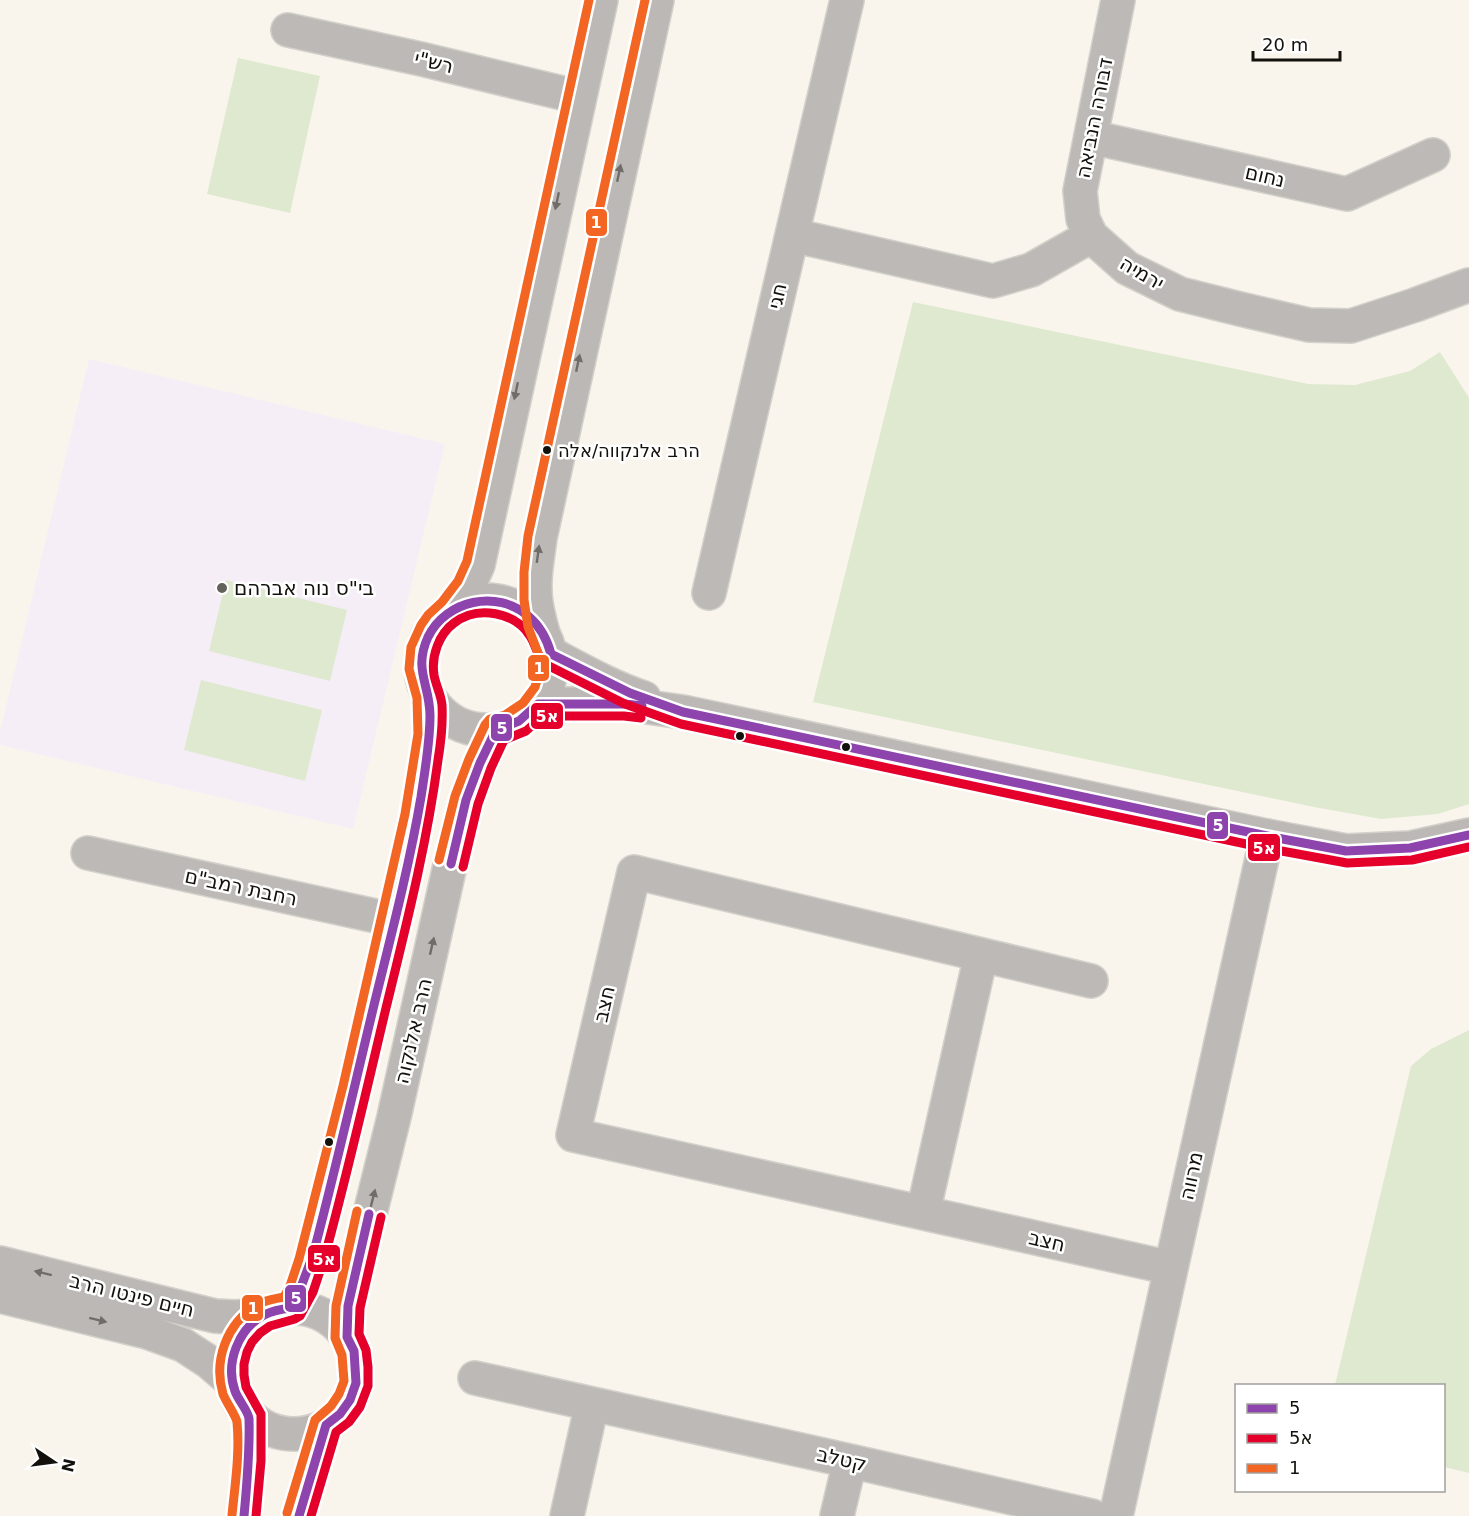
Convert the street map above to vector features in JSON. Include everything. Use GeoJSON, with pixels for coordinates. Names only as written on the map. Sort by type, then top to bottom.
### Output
{"type":"FeatureCollection","features":[{"type":"Feature","properties":{"kind":"main road"},"geometry":{"type":"LineString","coordinates":[[601,0],[478,565],[468,587],[431,631],[423,649],[421,668],[429,696],[441,712],[457,723],[476,730],[506,728],[524,718],[538,704],[548,687],[551,665],[537,610],[535,590],[540,538],[657,0]]}},
{"type":"Feature","properties":{"kind":"main road"},"geometry":{"type":"LineString","coordinates":[[451,610],[481,600],[502,602],[521,610],[537,624],[547,643],[630,693],[683,711]]}},
{"type":"Feature","properties":{"kind":"main road"},"geometry":{"type":"LineString","coordinates":[[278,1312],[308,1310],[323,1315],[336,1324],[354,1352],[356,1383],[350,1400],[340,1414],[326,1425],[310,1432],[279,1433],[265,1428],[249,1415],[235,1395],[231,1381],[231,1365],[234,1350],[252,1324],[278,1312],[301,1291],[311,1262],[355,1089],[417,816],[429,735],[429,696]]}},
{"type":"Feature","properties":{"kind":"main road"},"geometry":{"type":"LineString","coordinates":[[538,704],[625,704],[683,711],[1266,836],[1346,851],[1410,848],[1469,835]]}},
{"type":"Feature","properties":{"kind":"main road","name":"הרב אלנקוה"},"geometry":{"type":"LineString","coordinates":[[346,1337],[348,1306],[394,1117],[457,834],[466,800],[496,730]]}},
{"type":"Feature","properties":{"kind":"main road","name":"חיים פינטו הרב"},"geometry":{"type":"LineString","coordinates":[[0,1263],[215,1316],[235,1317],[278,1312]]}},
{"type":"Feature","properties":{"kind":"main road","name":"חיים פינטו הרב"},"geometry":{"type":"LineString","coordinates":[[0,1296],[147,1332],[183,1345],[209,1362],[231,1381]]}},
{"type":"Feature","properties":{"kind":"main road"},"geometry":{"type":"LineString","coordinates":[[244,1516],[249,1460],[249,1415]]}},
{"type":"Feature","properties":{"kind":"main road"},"geometry":{"type":"LineString","coordinates":[[299,1516],[326,1425]]}},
{"type":"Feature","properties":{"kind":"street","name":"חגי"},"geometry":{"type":"LineString","coordinates":[[709,593],[848,0]]}},
{"type":"Feature","properties":{"kind":"street","name":"דבורה הנביאה"},"geometry":{"type":"LineString","coordinates":[[1091,236],[1083,219],[1080,190],[1118,0]]}},
{"type":"Feature","properties":{"kind":"street","name":"רש\"י"},"geometry":{"type":"LineString","coordinates":[[288,30],[579,97]]}},
{"type":"Feature","properties":{"kind":"street","name":"נחום"},"geometry":{"type":"LineString","coordinates":[[1091,137],[1347,194],[1433,155]]}},
{"type":"Feature","properties":{"kind":"street"},"geometry":{"type":"LineString","coordinates":[[792,235],[993,281],[1031,270],[1091,236]]}},
{"type":"Feature","properties":{"kind":"street","name":"ירמיה"},"geometry":{"type":"LineString","coordinates":[[1091,236],[1127,268],[1180,294],[1309,325],[1351,326],[1469,285]]}},
{"type":"Feature","properties":{"kind":"street","name":"מרווה"},"geometry":{"type":"LineString","coordinates":[[1116,1516],[1266,836]]}},
{"type":"Feature","properties":{"kind":"street","name":"רחבת רמב\"ם"},"geometry":{"type":"LineString","coordinates":[[88,853],[394,920]]}},
{"type":"Feature","properties":{"kind":"street","name":"חצב"},"geometry":{"type":"LineString","coordinates":[[1091,981],[634,872],[573,1135],[1171,1268]]}},
{"type":"Feature","properties":{"kind":"street"},"geometry":{"type":"LineString","coordinates":[[922,1213],[981,955]]}},
{"type":"Feature","properties":{"kind":"street","name":"קטלב"},"geometry":{"type":"LineString","coordinates":[[475,1378],[1092,1516]]}},
{"type":"Feature","properties":{"kind":"street"},"geometry":{"type":"LineString","coordinates":[[567,1516],[592,1404]]}},
{"type":"Feature","properties":{"kind":"street"},"geometry":{"type":"LineString","coordinates":[[837,1516],[850,1461]]}},
{"type":"Feature","properties":{"kind":"shaded area","name":"בי\"ס נוה אברהם"},"geometry":{"type":"Polygon","coordinates":[[[89,359],[445,444],[353,829],[0,745],[0,732],[89,359]]]}},
{"type":"Feature","properties":{"kind":"green space"},"geometry":{"type":"Polygon","coordinates":[[[238,58],[320,76],[290,213],[207,194],[238,58]]]}},
{"type":"Feature","properties":{"kind":"green space"},"geometry":{"type":"Polygon","coordinates":[[[913,302],[1308,384],[1355,385],[1410,371],[1440,352],[1469,398],[1469,804],[1438,814],[1381,819],[813,702],[913,302]]]}},
{"type":"Feature","properties":{"kind":"green space"},"geometry":{"type":"Polygon","coordinates":[[[226,580],[347,610],[330,681],[209,651],[226,580]]]}},
{"type":"Feature","properties":{"kind":"green space"},"geometry":{"type":"Polygon","coordinates":[[[201,680],[322,710],[305,781],[184,750],[201,680]]]}},
{"type":"Feature","properties":{"kind":"green space"},"geometry":{"type":"Polygon","coordinates":[[[1469,1030],[1469,1473],[1445,1467],[1445,1384],[1335,1384],[1411,1066],[1431,1049],[1469,1030]]]}},
{"type":"Feature","properties":{"kind":"transit line","name":"1"},"geometry":{"type":"LineString","coordinates":[[232,1515],[238,1434],[235,1416],[223,1394],[220,1381],[221,1356],[230,1332],[247,1313],[263,1302],[284,1297],[299,1259],[343,1086],[405,814],[418,734],[417,698],[409,669],[411,647],[421,625],[458,581],[467,561],[589,0]]}},
{"type":"Feature","properties":{"kind":"transit line","name":"1"},"geometry":{"type":"LineString","coordinates":[[439,860],[455,796],[485,725],[490,719],[505,715],[523,703],[535,687],[538,677],[538,653],[528,627],[524,600],[528,536],[645,0]]}},
{"type":"Feature","properties":{"kind":"transit line","name":"5"},"geometry":{"type":"LineString","coordinates":[[244,1516],[249,1455],[249,1419],[232,1380],[233,1358],[241,1338],[255,1321],[270,1312],[291,1308],[313,1255],[416,823],[426,767],[430,726],[429,705],[422,668],[424,649],[436,624],[459,607],[473,602],[487,601],[516,608],[528,616],[539,628],[551,654],[630,693],[683,712],[1346,851],[1410,848],[1469,835]]}},
{"type":"Feature","properties":{"kind":"transit line","name":"5א"},"geometry":{"type":"LineString","coordinates":[[256,1516],[261,1461],[261,1414],[246,1387],[244,1364],[252,1342],[260,1333],[270,1326],[300,1316],[313,1292],[324,1259],[401,946],[428,823],[442,726],[441,701],[433,668],[435,653],[444,633],[464,617],[485,613],[515,621],[530,636],[545,664],[625,704],[681,724],[1265,848],[1347,863],[1412,860],[1469,847]]}},
{"type":"Feature","properties":{"kind":"transit line","name":"5"},"geometry":{"type":"LineString","coordinates":[[451,864],[466,800],[496,730],[519,721],[538,704],[642,706]]}},
{"type":"Feature","properties":{"kind":"transit line","name":"5א"},"geometry":{"type":"LineString","coordinates":[[463,867],[478,804],[504,740],[526,731],[543,716],[641,718]]}},
{"type":"Feature","properties":{"kind":"transit line","name":"1"},"geometry":{"type":"LineString","coordinates":[[287,1513],[315,1420],[331,1406],[344,1381],[342,1355],[335,1338],[336,1306],[357,1211]]}},
{"type":"Feature","properties":{"kind":"transit line","name":"5"},"geometry":{"type":"LineString","coordinates":[[299,1516],[326,1425],[340,1414],[350,1400],[356,1383],[354,1351],[347,1337],[348,1306],[369,1214]]}},
{"type":"Feature","properties":{"kind":"transit line","name":"5א"},"geometry":{"type":"LineString","coordinates":[[311,1516],[336,1432],[349,1422],[360,1407],[368,1386],[366,1350],[359,1334],[360,1308],[381,1217]]}},
{"type":"Feature","properties":{"kind":"place","name":"הרב אלנקווה/אלה"},"geometry":{"type":"Point","coordinates":[547,450]}},
{"type":"Feature","properties":{"kind":"place","name":"בי\"ס נוה אברהם"},"geometry":{"type":"Point","coordinates":[222,588]}}]}
